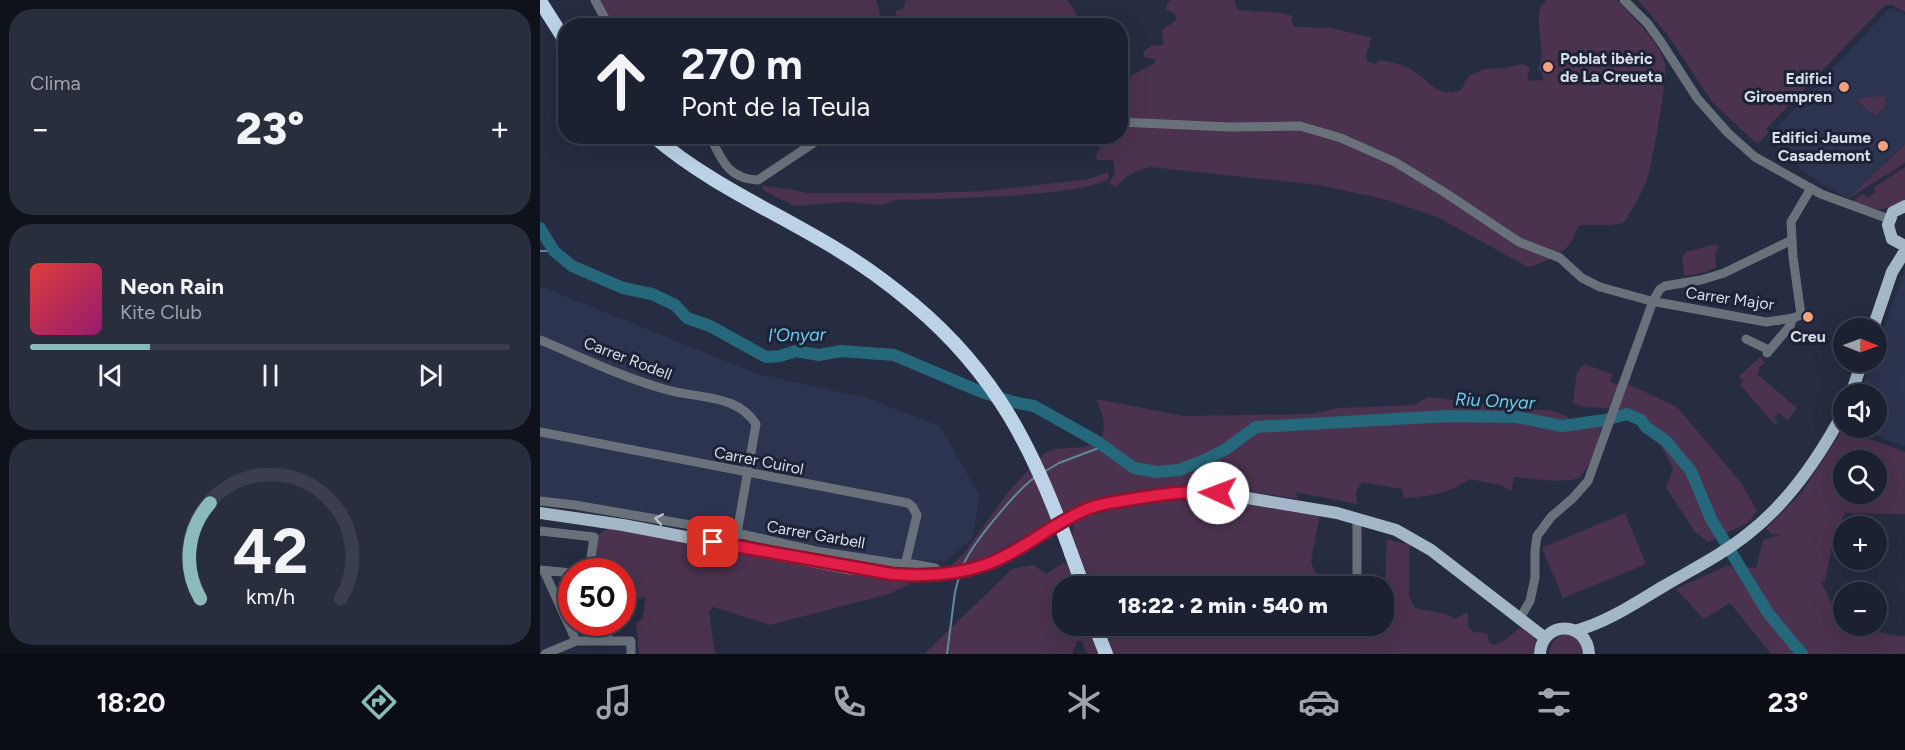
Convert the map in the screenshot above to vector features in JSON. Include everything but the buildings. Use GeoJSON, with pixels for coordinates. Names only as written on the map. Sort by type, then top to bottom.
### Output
{"type":"FeatureCollection","features":[{"type":"Feature","properties":{"kind":"highway"},"geometry":{"type":"LineString","coordinates":[[540,1],[558,29]]}},
{"type":"Feature","properties":{"kind":"highway"},"geometry":{"type":"LineString","coordinates":[[663,144],[711,178],[838,249],[878,275],[913,304],[964,354],[1004,407],[1038,468],[1079,576]]}},
{"type":"Feature","properties":{"kind":"highway"},"geometry":{"type":"LineString","coordinates":[[1099,636],[1106,654]]}},
{"type":"Feature","properties":{"kind":"main road"},"geometry":{"type":"LineString","coordinates":[[1892,272],[1892,239],[1888,231],[1889,219],[1893,212],[1904,206]]}},
{"type":"Feature","properties":{"kind":"main road"},"geometry":{"type":"LineString","coordinates":[[1892,239],[1905,246]]}},
{"type":"Feature","properties":{"kind":"main road"},"geometry":{"type":"LineString","coordinates":[[1877,318],[1892,272],[1905,251]]}},
{"type":"Feature","properties":{"kind":"main road"},"geometry":{"type":"LineString","coordinates":[[1540,654],[1545,638],[1559,629],[1575,631],[1605,621],[1694,570],[1753,530],[1802,478],[1833,431]]}},
{"type":"Feature","properties":{"kind":"main road"},"geometry":{"type":"LineString","coordinates":[[540,513],[736,540],[892,574],[920,576],[942,575],[973,569],[996,561],[1089,508],[1168,494],[1198,491],[1218,493],[1295,505],[1357,518],[1396,530],[1413,538],[1456,568],[1545,638]]}},
{"type":"Feature","properties":{"kind":"main road"},"geometry":{"type":"LineString","coordinates":[[1589,652],[1594,634],[1605,621]]}},
{"type":"Feature","properties":{"kind":"main road"},"geometry":{"type":"LineString","coordinates":[[1575,631],[1584,638],[1589,652]]}},
{"type":"Feature","properties":{"kind":"street"},"geometry":{"type":"LineString","coordinates":[[596,0],[605,18]]}},
{"type":"Feature","properties":{"kind":"street"},"geometry":{"type":"LineString","coordinates":[[1624,0],[1648,24],[1697,98],[1728,133],[1755,157],[1847,205],[1889,219]]}},
{"type":"Feature","properties":{"kind":"street","name":"Carrer Major"},"geometry":{"type":"LineString","coordinates":[[1128,122],[1228,128],[1300,126],[1341,138],[1395,162],[1519,242],[1560,258],[1582,278],[1606,290],[1653,302],[1766,322],[1797,317]]}},
{"type":"Feature","properties":{"kind":"street"},"geometry":{"type":"LineString","coordinates":[[714,144],[727,169],[758,180],[812,144]]}},
{"type":"Feature","properties":{"kind":"street"},"geometry":{"type":"LineString","coordinates":[[1746,339],[1768,352],[1797,317],[1787,242],[1791,222],[1811,188]]}},
{"type":"Feature","properties":{"kind":"street"},"geometry":{"type":"LineString","coordinates":[[1520,618],[1530,601],[1535,578],[1535,550],[1538,536],[1551,517],[1573,498],[1588,480],[1653,302],[1662,287],[1724,273],[1787,242]]}},
{"type":"Feature","properties":{"kind":"street","name":"Carrer Rodell"},"geometry":{"type":"LineString","coordinates":[[540,340],[646,383],[667,390],[723,401],[750,415],[756,424],[736,540]]}},
{"type":"Feature","properties":{"kind":"street","name":"Carrer Cuirol"},"geometry":{"type":"LineString","coordinates":[[540,432],[908,503],[916,514],[905,565]]}},
{"type":"Feature","properties":{"kind":"street","name":"Carrer Garbell"},"geometry":{"type":"LineString","coordinates":[[540,501],[575,505],[736,540],[935,568],[942,575]]}},
{"type":"Feature","properties":{"kind":"street"},"geometry":{"type":"LineString","coordinates":[[1357,518],[1357,576]]}},
{"type":"Feature","properties":{"kind":"street"},"geometry":{"type":"LineString","coordinates":[[540,531],[594,537],[591,558]]}},
{"type":"Feature","properties":{"kind":"street"},"geometry":{"type":"LineString","coordinates":[[542,570],[558,572]]}},
{"type":"Feature","properties":{"kind":"street"},"geometry":{"type":"LineString","coordinates":[[542,570],[576,641]]}},
{"type":"Feature","properties":{"kind":"street"},"geometry":{"type":"LineString","coordinates":[[608,636],[608,641]]}},
{"type":"Feature","properties":{"kind":"street"},"geometry":{"type":"LineString","coordinates":[[540,649],[544,654],[562,650],[576,641],[631,641],[632,654]]}},
{"type":"Feature","properties":{"kind":"shaded area"},"geometry":{"type":"Polygon","coordinates":[[[595,0],[876,0],[882,18],[599,18],[595,0]]]}},
{"type":"Feature","properties":{"kind":"shaded area"},"geometry":{"type":"Polygon","coordinates":[[[906,0],[1067,0],[1078,18],[899,18],[895,13],[903,9],[906,0]]]}},
{"type":"Feature","properties":{"kind":"shaded area"},"geometry":{"type":"Polygon","coordinates":[[[1170,0],[1234,0],[1238,10],[1293,16],[1291,21],[1295,27],[1331,28],[1373,38],[1370,40],[1366,53],[1367,61],[1374,64],[1380,60],[1404,66],[1439,90],[1452,92],[1461,90],[1469,76],[1484,69],[1523,64],[1530,68],[1527,78],[1529,81],[1543,80],[1538,68],[1541,60],[1539,13],[1547,0],[1617,0],[1651,38],[1665,63],[1662,100],[1647,180],[1624,223],[1580,225],[1563,251],[1528,267],[1435,216],[1384,199],[1319,185],[1150,167],[1128,176],[1117,187],[1109,184],[1115,173],[1113,160],[1097,160],[1099,144],[1128,144],[1128,77],[1155,63],[1155,59],[1144,57],[1144,51],[1152,45],[1163,44],[1162,30],[1176,20],[1175,14],[1166,10],[1170,0]]]}},
{"type":"Feature","properties":{"kind":"shaded area"},"geometry":{"type":"Polygon","coordinates":[[[1638,0],[1905,0],[1905,12],[1892,5],[1885,5],[1766,129],[1769,133],[1757,144],[1712,102],[1667,34],[1638,0]]]}},
{"type":"Feature","properties":{"kind":"shaded area"},"geometry":{"type":"Polygon","coordinates":[[[1890,8],[1905,15],[1905,144],[1848,199],[1808,175],[1767,138],[1890,8]]]}},
{"type":"Feature","properties":{"kind":"shaded area"},"geometry":{"type":"Polygon","coordinates":[[[1889,95],[1884,101],[1887,104],[1876,116],[1869,113],[1866,107],[1863,107],[1864,105],[1860,105],[1861,102],[1854,99],[1889,95]]]}},
{"type":"Feature","properties":{"kind":"shaded area"},"geometry":{"type":"Polygon","coordinates":[[[1905,144],[1905,163],[1848,199],[1905,144]]]}},
{"type":"Feature","properties":{"kind":"shaded area"},"geometry":{"type":"Polygon","coordinates":[[[1905,167],[1905,200],[1884,209],[1868,207],[1852,201],[1863,194],[1867,198],[1876,192],[1873,188],[1905,167]]]}},
{"type":"Feature","properties":{"kind":"shaded area"},"geometry":{"type":"Polygon","coordinates":[[[1108,172],[1109,177],[1097,184],[1074,189],[1010,196],[897,200],[881,205],[847,202],[795,206],[765,191],[761,185],[807,193],[986,191],[1089,179],[1108,172]]]}},
{"type":"Feature","properties":{"kind":"shaded area"},"geometry":{"type":"Polygon","coordinates":[[[1716,244],[1719,247],[1715,254],[1716,267],[1705,272],[1684,276],[1682,257],[1686,252],[1716,244]]]}},
{"type":"Feature","properties":{"kind":"shaded area"},"geometry":{"type":"Polygon","coordinates":[[[1905,268],[1905,446],[1882,438],[1887,438],[1887,384],[1863,384],[1868,372],[1887,372],[1887,319],[1905,268]]]}},
{"type":"Feature","properties":{"kind":"shaded area"},"geometry":{"type":"Polygon","coordinates":[[[540,286],[758,374],[867,398],[939,426],[980,496],[972,539],[946,561],[895,560],[575,502],[540,499],[540,286]]]}},
{"type":"Feature","properties":{"kind":"shaded area"},"geometry":{"type":"Polygon","coordinates":[[[1760,357],[1765,363],[1758,368],[1760,371],[1757,374],[1797,408],[1788,420],[1779,413],[1774,418],[1778,422],[1775,425],[1740,385],[1743,381],[1739,376],[1760,357]]]}},
{"type":"Feature","properties":{"kind":"shaded area"},"geometry":{"type":"Polygon","coordinates":[[[1584,364],[1612,374],[1610,382],[1619,385],[1624,382],[1677,407],[1742,484],[1757,511],[1749,522],[1708,542],[1694,531],[1666,487],[1673,469],[1649,422],[1632,412],[1584,407],[1573,403],[1577,372],[1584,364]]]}},
{"type":"Feature","properties":{"kind":"shaded area"},"geometry":{"type":"Polygon","coordinates":[[[1428,397],[1482,404],[1515,401],[1528,410],[1550,410],[1566,416],[1581,428],[1602,425],[1591,460],[1584,473],[1580,477],[1567,481],[1514,477],[1511,491],[1500,485],[1470,479],[1455,488],[1438,493],[1404,498],[1402,489],[1362,482],[1356,492],[1357,504],[1295,492],[1299,499],[1200,484],[1140,490],[1092,501],[1065,513],[988,557],[950,567],[965,552],[1008,492],[1044,454],[1054,449],[1085,447],[1100,440],[1104,424],[1096,399],[1184,416],[1311,414],[1339,408],[1414,405],[1428,397]]]}},
{"type":"Feature","properties":{"kind":"shaded area"},"geometry":{"type":"Polygon","coordinates":[[[1837,438],[1867,438],[1905,452],[1905,514],[1845,513],[1844,516],[1833,516],[1833,542],[1825,581],[1821,581],[1833,607],[1833,636],[1887,636],[1887,634],[1905,636],[1905,654],[1771,654],[1730,603],[1704,619],[1676,589],[1726,566],[1756,568],[1763,540],[1780,535],[1771,534],[1766,529],[1802,492],[1837,438]]]}},
{"type":"Feature","properties":{"kind":"shaded area"},"geometry":{"type":"Polygon","coordinates":[[[1203,497],[1320,514],[1311,561],[1316,576],[1085,576],[1072,538],[1074,522],[1105,511],[1154,502],[1203,497]]]}},
{"type":"Feature","properties":{"kind":"shaded area"},"geometry":{"type":"Polygon","coordinates":[[[1625,513],[1646,564],[1563,598],[1542,548],[1625,513]]]}},
{"type":"Feature","properties":{"kind":"shaded area"},"geometry":{"type":"Polygon","coordinates":[[[616,523],[848,568],[910,584],[889,594],[770,625],[713,607],[709,612],[715,654],[639,654],[636,623],[642,619],[646,598],[636,598],[636,558],[596,558],[598,535],[616,523]]]}},
{"type":"Feature","properties":{"kind":"shaded area"},"geometry":{"type":"Polygon","coordinates":[[[1387,539],[1404,544],[1408,541],[1412,546],[1409,547],[1409,596],[1415,608],[1445,614],[1455,619],[1468,613],[1468,627],[1473,632],[1487,633],[1489,642],[1493,645],[1502,642],[1521,628],[1534,638],[1539,654],[1112,654],[1105,636],[1394,636],[1394,576],[1385,576],[1387,539]]]}},
{"type":"Feature","properties":{"kind":"shaded area"},"geometry":{"type":"Polygon","coordinates":[[[1063,563],[1068,565],[1072,576],[1052,576],[1052,636],[1093,636],[1099,654],[1087,654],[1082,641],[1077,641],[1072,654],[924,654],[1012,569],[1034,565],[1046,574],[1063,563]]]}},
{"type":"Feature","properties":{"kind":"shaded area"},"geometry":{"type":"Polygon","coordinates":[[[1570,634],[1577,637],[1586,654],[1549,654],[1555,640],[1570,634]]]}},
{"type":"Feature","properties":{"kind":"waterway","name":"Riu Onyar"},"geometry":{"type":"LineString","coordinates":[[540,228],[554,251],[572,266],[623,288],[652,294],[675,305],[687,318],[710,326],[766,357],[796,351],[819,355],[841,351],[894,355],[979,391],[1034,406],[1098,442],[1134,468],[1157,472],[1179,470],[1207,459],[1226,449],[1256,427],[1448,416],[1517,417],[1562,426],[1605,420],[1627,414],[1641,420],[1646,427],[1666,441],[1691,471],[1711,519],[1768,613],[1802,654]]}},
{"type":"Feature","properties":{"kind":"waterway"},"geometry":{"type":"LineString","coordinates":[[540,251],[554,251]]}},
{"type":"Feature","properties":{"kind":"waterway"},"geometry":{"type":"LineString","coordinates":[[1044,472],[1059,463],[1104,446]]}},
{"type":"Feature","properties":{"kind":"waterway"},"geometry":{"type":"LineString","coordinates":[[963,566],[994,519],[1034,478]]}},
{"type":"Feature","properties":{"kind":"waterway"},"geometry":{"type":"LineString","coordinates":[[947,654],[959,577]]}},
{"type":"Feature","properties":{"kind":"place","name":"Poblat ibèric de La Creueta"},"geometry":{"type":"Point","coordinates":[1548,67]}},
{"type":"Feature","properties":{"kind":"place","name":"Edifici Giroempren"},"geometry":{"type":"Point","coordinates":[1844,87]}},
{"type":"Feature","properties":{"kind":"place","name":"Edifici Jaume Casademont"},"geometry":{"type":"Point","coordinates":[1883,146]}},
{"type":"Feature","properties":{"kind":"place","name":"Creu"},"geometry":{"type":"Point","coordinates":[1808,317]}},
{"type":"Feature","properties":{"kind":"route"},"geometry":{"type":"LineString","coordinates":[[713,542],[848,568],[892,574],[942,575],[973,569],[996,561],[1089,508],[1178,492],[1218,493]]}},
{"type":"Feature","properties":{"kind":"water label","name":"l'Onyar"},"geometry":{"type":"Point","coordinates":[797,335]}}]}
